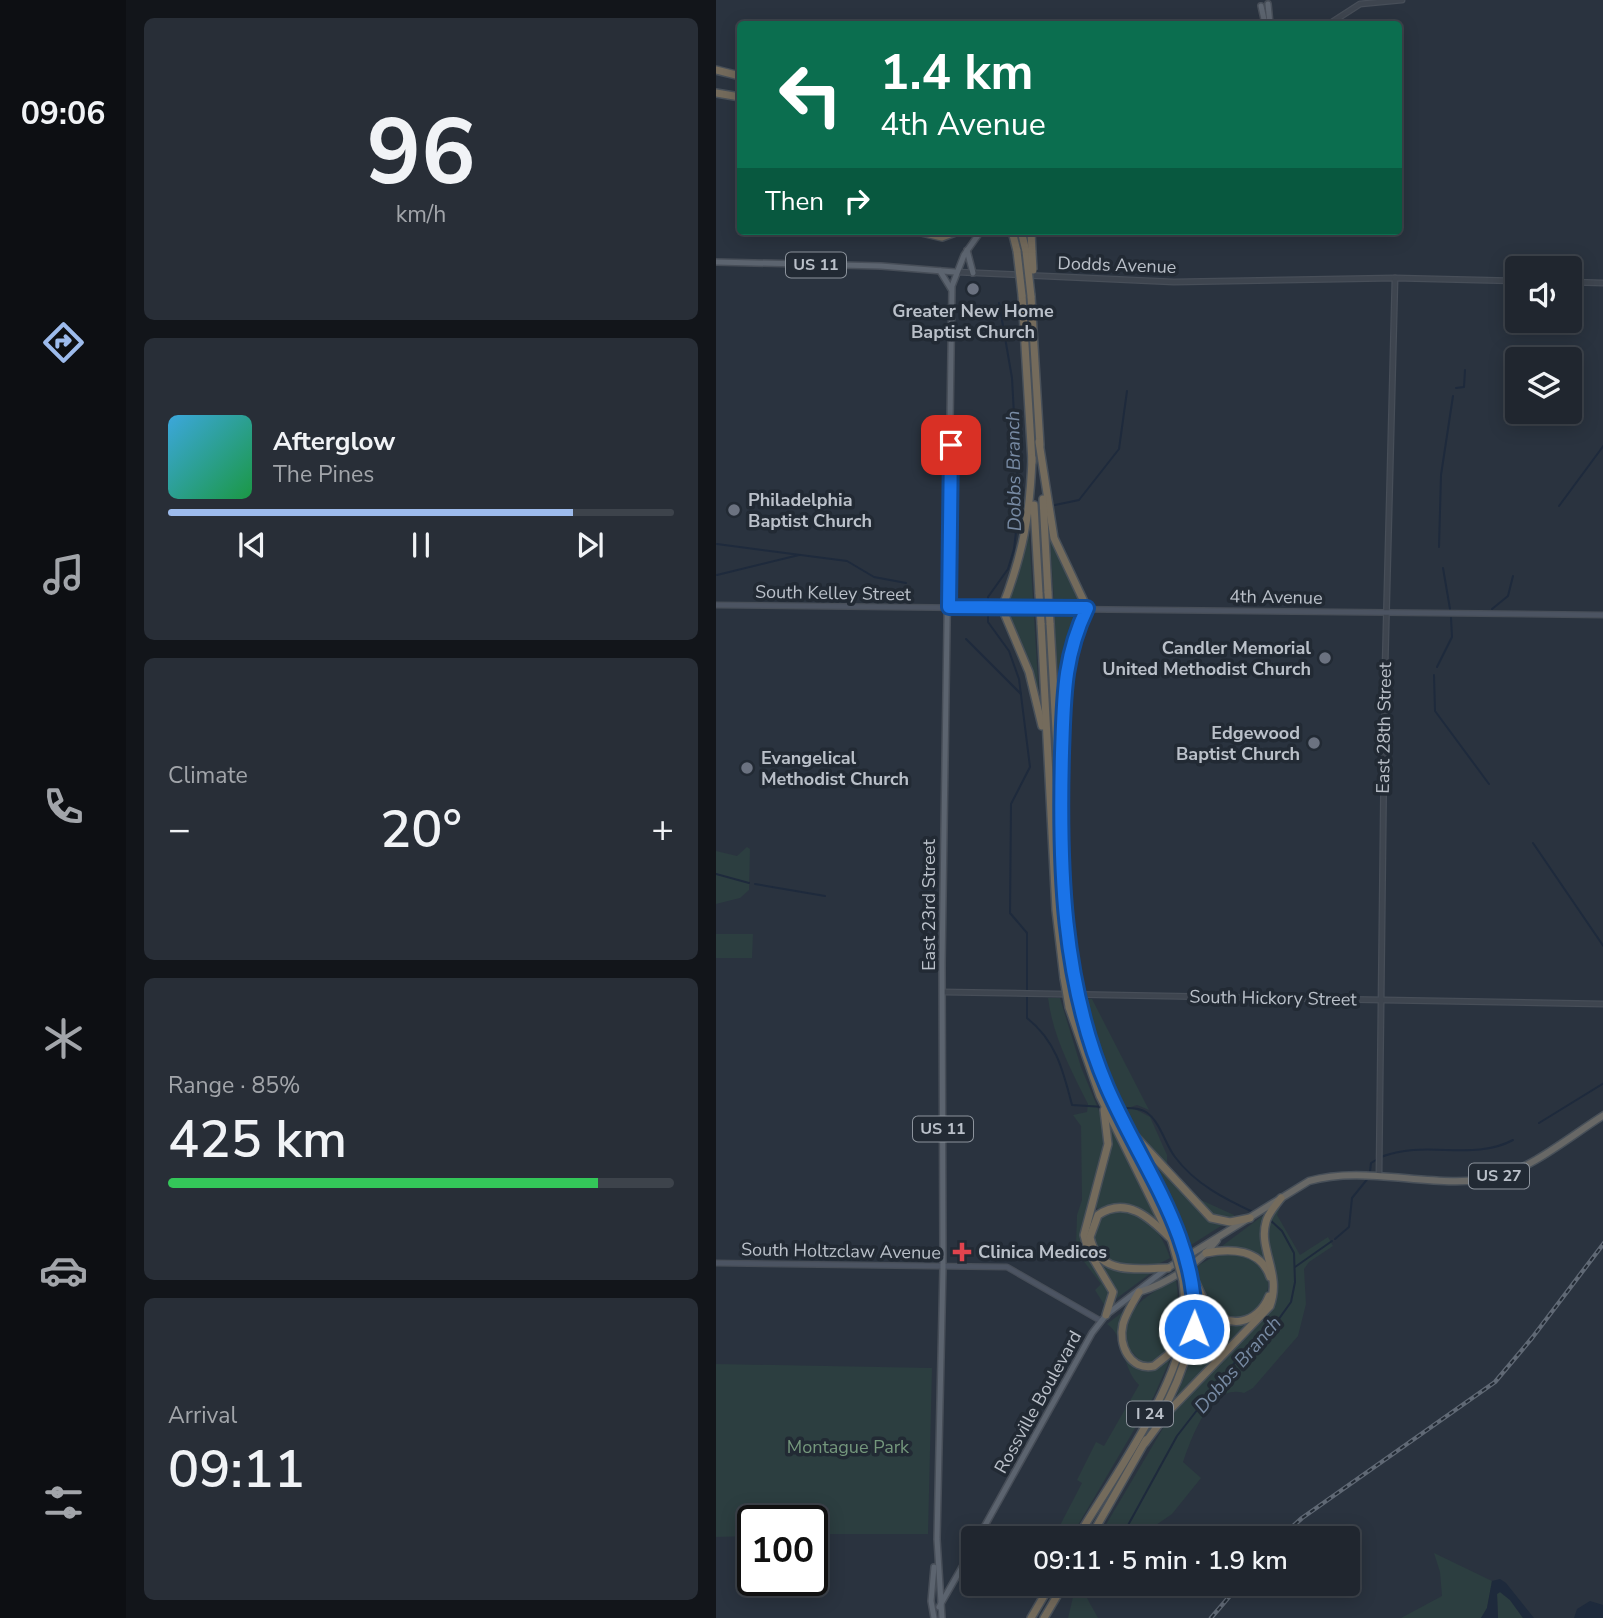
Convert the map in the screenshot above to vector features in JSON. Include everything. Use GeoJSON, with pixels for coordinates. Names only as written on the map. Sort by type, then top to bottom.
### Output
{"type":"FeatureCollection","features":[{"type":"Feature","properties":{"kind":"highway"},"geometry":{"type":"LineString","coordinates":[[716,70],[737,75]]}},
{"type":"Feature","properties":{"kind":"highway"},"geometry":{"type":"LineString","coordinates":[[716,93],[737,96]]}},
{"type":"Feature","properties":{"kind":"highway","name":"I 24"},"geometry":{"type":"LineString","coordinates":[[1013,235],[1028,328],[1039,442],[1044,593],[1041,623],[1047,749],[1064,978],[1069,1007],[1100,1096],[1176,1239],[1183,1281],[1184,1321],[1176,1361],[1162,1394],[1084,1526]]}},
{"type":"Feature","properties":{"kind":"highway","name":"I 24"},"geometry":{"type":"LineString","coordinates":[[1023,235],[1029,251],[1032,295],[1032,315],[1028,328]]}},
{"type":"Feature","properties":{"kind":"highway"},"geometry":{"type":"LineString","coordinates":[[1029,251],[1031,235]]}},
{"type":"Feature","properties":{"kind":"highway","name":"I 24"},"geometry":{"type":"LineString","coordinates":[[1030,354],[1032,458],[1044,593],[1050,624],[1065,907],[1074,979],[1096,1062],[1191,1272],[1195,1311],[1191,1344],[1181,1375],[1097,1526]]}},
{"type":"Feature","properties":{"kind":"highway"},"geometry":{"type":"LineString","coordinates":[[1039,442],[1054,538],[1087,608],[1064,677],[1059,792]]}},
{"type":"Feature","properties":{"kind":"highway"},"geometry":{"type":"LineString","coordinates":[[1032,458],[1027,530],[1022,556],[1002,608],[1035,691],[1047,749]]}},
{"type":"Feature","properties":{"kind":"highway"},"geometry":{"type":"LineString","coordinates":[[1100,1096],[1108,1127],[1108,1144],[1084,1235],[1088,1250],[1113,1292],[1104,1318]]}},
{"type":"Feature","properties":{"kind":"highway","name":"Rossville Boulevard"},"geometry":{"type":"LineString","coordinates":[[1138,1292],[1155,1287],[1206,1253],[1217,1240],[1300,1185],[1323,1177],[1497,1177],[1516,1170],[1603,1115]]}},
{"type":"Feature","properties":{"kind":"highway"},"geometry":{"type":"LineString","coordinates":[[1125,1124],[1211,1218],[1230,1222],[1255,1215]]}},
{"type":"Feature","properties":{"kind":"highway"},"geometry":{"type":"LineString","coordinates":[[1145,1443],[1168,1412],[1270,1306],[1275,1283],[1264,1230],[1268,1216],[1281,1198]]}},
{"type":"Feature","properties":{"kind":"highway","name":"US 27"},"geometry":{"type":"LineString","coordinates":[[1168,1268],[1134,1271],[1114,1265],[1095,1251],[1090,1229],[1101,1213],[1127,1207],[1146,1215],[1176,1239]]}},
{"type":"Feature","properties":{"kind":"highway","name":"Rossville Boulevard"},"geometry":{"type":"LineString","coordinates":[[1168,1268],[1203,1244],[1217,1240]]}},
{"type":"Feature","properties":{"kind":"highway"},"geometry":{"type":"LineString","coordinates":[[1191,1272],[1203,1298],[1217,1315],[1228,1321],[1243,1322],[1259,1312],[1268,1300],[1271,1285],[1269,1274],[1262,1263],[1239,1251],[1206,1253]]}},
{"type":"Feature","properties":{"kind":"highway"},"geometry":{"type":"LineString","coordinates":[[1138,1292],[1126,1315],[1122,1332],[1126,1353],[1134,1363],[1149,1367],[1163,1360],[1175,1346],[1184,1321]]}},
{"type":"Feature","properties":{"kind":"highway"},"geometry":{"type":"LineString","coordinates":[[1031,1618],[1044,1596]]}},
{"type":"Feature","properties":{"kind":"highway"},"geometry":{"type":"LineString","coordinates":[[1044,1618],[1057,1596]]}},
{"type":"Feature","properties":{"kind":"main road"},"geometry":{"type":"LineString","coordinates":[[1264,5],[1265,21]]}},
{"type":"Feature","properties":{"kind":"main road"},"geometry":{"type":"LineString","coordinates":[[955,272],[978,235]]}},
{"type":"Feature","properties":{"kind":"main road"},"geometry":{"type":"LineString","coordinates":[[967,250],[973,273]]}},
{"type":"Feature","properties":{"kind":"main road","name":"Dodds Avenue"},"geometry":{"type":"LineString","coordinates":[[716,262],[955,272]]}},
{"type":"Feature","properties":{"kind":"main road"},"geometry":{"type":"LineString","coordinates":[[941,271],[952,292]]}},
{"type":"Feature","properties":{"kind":"main road","name":"East 23rd Street"},"geometry":{"type":"LineString","coordinates":[[942,1618],[939,1606],[937,1539],[943,1267],[943,992],[952,292],[955,272]]}},
{"type":"Feature","properties":{"kind":"main road","name":"South Kelley Street"},"geometry":{"type":"LineString","coordinates":[[716,605],[949,607]]}},
{"type":"Feature","properties":{"kind":"main road","name":"4th Avenue"},"geometry":{"type":"LineString","coordinates":[[949,607],[1603,615]]}},
{"type":"Feature","properties":{"kind":"main road","name":"South Holtzclaw Avenue"},"geometry":{"type":"LineString","coordinates":[[716,1263],[1007,1267],[1104,1318]]}},
{"type":"Feature","properties":{"kind":"main road","name":"Rossville Boulevard"},"geometry":{"type":"LineString","coordinates":[[985,1526],[1104,1318],[1168,1268]]}},
{"type":"Feature","properties":{"kind":"main road","name":"East 23rd Street"},"geometry":{"type":"LineString","coordinates":[[933,1617],[931,1601],[937,1539]]}},
{"type":"Feature","properties":{"kind":"main road"},"geometry":{"type":"LineString","coordinates":[[933,1617],[961,1569]]}},
{"type":"Feature","properties":{"kind":"main road"},"geometry":{"type":"LineString","coordinates":[[938,1582],[943,1586],[954,1581]]}},
{"type":"Feature","properties":{"kind":"street"},"geometry":{"type":"LineString","coordinates":[[1334,21],[1360,4],[1401,0]]}},
{"type":"Feature","properties":{"kind":"street","name":"Dodds Avenue"},"geometry":{"type":"LineString","coordinates":[[955,272],[1174,282],[1395,278],[1505,281]]}},
{"type":"Feature","properties":{"kind":"street","name":"East 28th Street"},"geometry":{"type":"LineString","coordinates":[[1379,1177],[1386,613],[1395,278]]}},
{"type":"Feature","properties":{"kind":"street"},"geometry":{"type":"LineString","coordinates":[[1582,282],[1603,283]]}},
{"type":"Feature","properties":{"kind":"street","name":"South Hickory Street"},"geometry":{"type":"LineString","coordinates":[[943,992],[1603,1004]]}},
{"type":"Feature","properties":{"kind":"green space"},"geometry":{"type":"Polygon","coordinates":[[[1029,531],[1033,600],[1009,600],[1018,577],[1029,531]]]}},
{"type":"Feature","properties":{"kind":"green space"},"geometry":{"type":"Polygon","coordinates":[[[1052,541],[1079,601],[1054,601],[1052,541]]]}},
{"type":"Feature","properties":{"kind":"green space"},"geometry":{"type":"Polygon","coordinates":[[[1008,616],[1034,616],[1039,698],[1008,616]]]}},
{"type":"Feature","properties":{"kind":"green space"},"geometry":{"type":"Polygon","coordinates":[[[1054,617],[1079,617],[1068,645],[1059,688],[1054,617]]]}},
{"type":"Feature","properties":{"kind":"green space"},"geometry":{"type":"Polygon","coordinates":[[[747,847],[750,849],[749,890],[740,898],[716,904],[716,851],[737,856],[747,847]]]}},
{"type":"Feature","properties":{"kind":"green space"},"geometry":{"type":"Polygon","coordinates":[[[716,934],[753,934],[752,958],[716,958],[716,934]]]}},
{"type":"Feature","properties":{"kind":"green space"},"geometry":{"type":"Polygon","coordinates":[[[1048,998],[1060,998],[1081,1067],[1102,1118],[1104,1137],[1101,1155],[1081,1237],[1086,1253],[1110,1293],[1105,1306],[1095,1290],[1101,1284],[1079,1255],[1076,1245],[1077,1215],[1082,1200],[1081,1126],[1073,1115],[1087,1112],[1088,1104],[1058,1040],[1048,998]]]}},
{"type":"Feature","properties":{"kind":"green space"},"geometry":{"type":"Polygon","coordinates":[[[1082,999],[1092,999],[1149,1110],[1137,1105],[1131,1107],[1150,1117],[1167,1155],[1167,1165],[1201,1200],[1234,1215],[1234,1220],[1213,1217],[1139,1137],[1102,1058],[1082,999]]]}},
{"type":"Feature","properties":{"kind":"green space"},"geometry":{"type":"Polygon","coordinates":[[[1110,1127],[1158,1222],[1137,1208],[1100,1211],[1094,1205],[1110,1127]]]}},
{"type":"Feature","properties":{"kind":"green space"},"geometry":{"type":"Polygon","coordinates":[[[1148,1154],[1210,1221],[1224,1224],[1191,1245],[1146,1155],[1148,1154]]]}},
{"type":"Feature","properties":{"kind":"green space"},"geometry":{"type":"Polygon","coordinates":[[[1281,1205],[1277,1215],[1300,1255],[1328,1237],[1333,1246],[1309,1262],[1304,1269],[1306,1304],[1298,1336],[1253,1388],[1244,1393],[1232,1392],[1221,1396],[1204,1414],[1183,1462],[1201,1478],[1172,1514],[1155,1526],[1105,1526],[1169,1418],[1274,1304],[1276,1278],[1269,1239],[1269,1226],[1281,1205]]]}},
{"type":"Feature","properties":{"kind":"green space"},"geometry":{"type":"Polygon","coordinates":[[[1123,1209],[1153,1228],[1163,1240],[1170,1258],[1149,1266],[1130,1267],[1113,1261],[1100,1251],[1094,1239],[1094,1227],[1103,1216],[1123,1209]]]}},
{"type":"Feature","properties":{"kind":"green space"},"geometry":{"type":"Polygon","coordinates":[[[1269,1211],[1265,1218],[1268,1256],[1262,1259],[1218,1249],[1269,1211]]]}},
{"type":"Feature","properties":{"kind":"green space"},"geometry":{"type":"Polygon","coordinates":[[[1233,1252],[1257,1263],[1268,1279],[1264,1298],[1247,1318],[1225,1315],[1217,1310],[1206,1297],[1199,1278],[1197,1266],[1213,1257],[1233,1252]]]}},
{"type":"Feature","properties":{"kind":"green space"},"geometry":{"type":"Polygon","coordinates":[[[1105,1263],[1135,1273],[1155,1270],[1113,1301],[1115,1287],[1102,1266],[1105,1263]]]}},
{"type":"Feature","properties":{"kind":"green space"},"geometry":{"type":"Polygon","coordinates":[[[1176,1279],[1178,1318],[1172,1344],[1166,1354],[1156,1360],[1142,1363],[1126,1345],[1127,1321],[1146,1297],[1176,1279]]]}},
{"type":"Feature","properties":{"kind":"green space"},"geometry":{"type":"Polygon","coordinates":[[[1200,1298],[1206,1306],[1246,1327],[1175,1400],[1195,1349],[1200,1298]]]}},
{"type":"Feature","properties":{"kind":"green space"},"geometry":{"type":"Polygon","coordinates":[[[1129,1307],[1120,1332],[1133,1365],[1162,1364],[1171,1357],[1154,1396],[1077,1526],[1060,1526],[1082,1483],[1077,1480],[1096,1442],[1104,1446],[1139,1385],[1129,1370],[1117,1336],[1107,1324],[1129,1307]]]}},
{"type":"Feature","properties":{"kind":"green space","name":"Montague Park"},"geometry":{"type":"Polygon","coordinates":[[[716,1364],[932,1368],[928,1534],[828,1534],[828,1505],[737,1505],[737,1536],[716,1537],[716,1364]]]}},
{"type":"Feature","properties":{"kind":"green space"},"geometry":{"type":"Polygon","coordinates":[[[1434,1553],[1492,1581],[1487,1608],[1481,1618],[1401,1618],[1442,1596],[1440,1572],[1434,1553]]]}},
{"type":"Feature","properties":{"kind":"green space"},"geometry":{"type":"Polygon","coordinates":[[[1500,1592],[1510,1600],[1523,1618],[1498,1618],[1497,1594],[1500,1592]]]}},
{"type":"Feature","properties":{"kind":"green space"},"geometry":{"type":"Polygon","coordinates":[[[1065,1596],[1087,1596],[1098,1618],[1068,1618],[1073,1597],[1065,1596]]]}},
{"type":"Feature","properties":{"kind":"water"},"geometry":{"type":"Polygon","coordinates":[[[1500,1579],[1534,1618],[1523,1618],[1510,1600],[1500,1592],[1497,1594],[1498,1618],[1481,1618],[1487,1608],[1492,1581],[1500,1579]]]}},
{"type":"Feature","properties":{"kind":"water"},"geometry":{"type":"Polygon","coordinates":[[[1590,1601],[1603,1605],[1603,1618],[1574,1618],[1577,1609],[1590,1601]]]}},
{"type":"Feature","properties":{"kind":"waterway","name":"Dobbs Branch"},"geometry":{"type":"LineString","coordinates":[[999,303],[1012,378],[1019,507],[1014,549],[1008,569],[988,597],[988,622],[1009,651],[1019,679],[1030,767],[1011,804],[1010,913],[1027,933],[1027,1018],[1052,1046],[1072,1105],[1104,1107]]}},
{"type":"Feature","properties":{"kind":"waterway"},"geometry":{"type":"LineString","coordinates":[[1456,388],[1464,387],[1465,370]]}},
{"type":"Feature","properties":{"kind":"waterway"},"geometry":{"type":"LineString","coordinates":[[1055,505],[1079,500],[1119,449],[1127,391]]}},
{"type":"Feature","properties":{"kind":"waterway"},"geometry":{"type":"LineString","coordinates":[[1439,547],[1441,475],[1453,396]]}},
{"type":"Feature","properties":{"kind":"waterway"},"geometry":{"type":"LineString","coordinates":[[1559,506],[1604,445]]}},
{"type":"Feature","properties":{"kind":"waterway"},"geometry":{"type":"LineString","coordinates":[[717,544],[847,561],[874,577],[906,583]]}},
{"type":"Feature","properties":{"kind":"waterway"},"geometry":{"type":"LineString","coordinates":[[717,575],[799,555]]}},
{"type":"Feature","properties":{"kind":"waterway"},"geometry":{"type":"LineString","coordinates":[[1443,568],[1450,609]]}},
{"type":"Feature","properties":{"kind":"waterway"},"geometry":{"type":"LineString","coordinates":[[1492,609],[1508,596],[1513,576]]}},
{"type":"Feature","properties":{"kind":"waterway"},"geometry":{"type":"LineString","coordinates":[[1437,667],[1452,637],[1451,618]]}},
{"type":"Feature","properties":{"kind":"waterway"},"geometry":{"type":"LineString","coordinates":[[966,639],[1021,694]]}},
{"type":"Feature","properties":{"kind":"waterway"},"geometry":{"type":"LineString","coordinates":[[1434,675],[1435,711],[1489,784]]}},
{"type":"Feature","properties":{"kind":"waterway"},"geometry":{"type":"LineString","coordinates":[[1533,843],[1604,947]]}},
{"type":"Feature","properties":{"kind":"waterway"},"geometry":{"type":"LineString","coordinates":[[716,874],[749,883]]}},
{"type":"Feature","properties":{"kind":"waterway"},"geometry":{"type":"LineString","coordinates":[[755,884],[825,896]]}},
{"type":"Feature","properties":{"kind":"waterway"},"geometry":{"type":"LineString","coordinates":[[1539,1123],[1604,1083]]}},
{"type":"Feature","properties":{"kind":"waterway","name":"Dobbs Branch"},"geometry":{"type":"LineString","coordinates":[[1120,1108],[1146,1112],[1155,1121],[1171,1152],[1183,1167],[1201,1183],[1255,1213]]}},
{"type":"Feature","properties":{"kind":"waterway"},"geometry":{"type":"LineString","coordinates":[[1381,1157],[1415,1150],[1481,1149],[1513,1140]]}},
{"type":"Feature","properties":{"kind":"waterway"},"geometry":{"type":"LineString","coordinates":[[1370,1172],[1371,1163],[1376,1160]]}},
{"type":"Feature","properties":{"kind":"waterway"},"geometry":{"type":"LineString","coordinates":[[1335,1239],[1349,1227],[1352,1198],[1369,1177]]}},
{"type":"Feature","properties":{"kind":"waterway","name":"Dobbs Branch"},"geometry":{"type":"LineString","coordinates":[[1128,1526],[1177,1436],[1225,1374],[1243,1353],[1268,1334],[1291,1302],[1295,1282],[1294,1253],[1282,1231],[1269,1219]]}},
{"type":"Feature","properties":{"kind":"waterway"},"geometry":{"type":"LineString","coordinates":[[1295,1267],[1332,1241]]}},
{"type":"Feature","properties":{"kind":"railway"},"geometry":{"type":"LineString","coordinates":[[1293,1526],[1495,1382],[1604,1243]]}},
{"type":"Feature","properties":{"kind":"railway"},"geometry":{"type":"LineString","coordinates":[[1211,1618],[1230,1596]]}},
{"type":"Feature","properties":{"kind":"place","name":"Greater New Home Baptist Church"},"geometry":{"type":"Point","coordinates":[973,289]}},
{"type":"Feature","properties":{"kind":"place","name":"Philadelphia Baptist Church"},"geometry":{"type":"Point","coordinates":[734,510]}},
{"type":"Feature","properties":{"kind":"place","name":"Candler Memorial United Methodist Church"},"geometry":{"type":"Point","coordinates":[1325,658]}},
{"type":"Feature","properties":{"kind":"place","name":"Edgewood Baptist Church"},"geometry":{"type":"Point","coordinates":[1314,743]}},
{"type":"Feature","properties":{"kind":"place","name":"Evangelical Methodist Church"},"geometry":{"type":"Point","coordinates":[747,768]}},
{"type":"Feature","properties":{"kind":"place","name":"Clinica Medicos"},"geometry":{"type":"Point","coordinates":[962,1252]}},
{"type":"Feature","properties":{"kind":"route"},"geometry":{"type":"LineString","coordinates":[[951,445],[949,607],[1087,608],[1067,660],[1063,694],[1059,792],[1065,907],[1071,960],[1079,1006],[1096,1062],[1174,1222],[1188,1257],[1194,1294],[1194,1329]]}}]}
